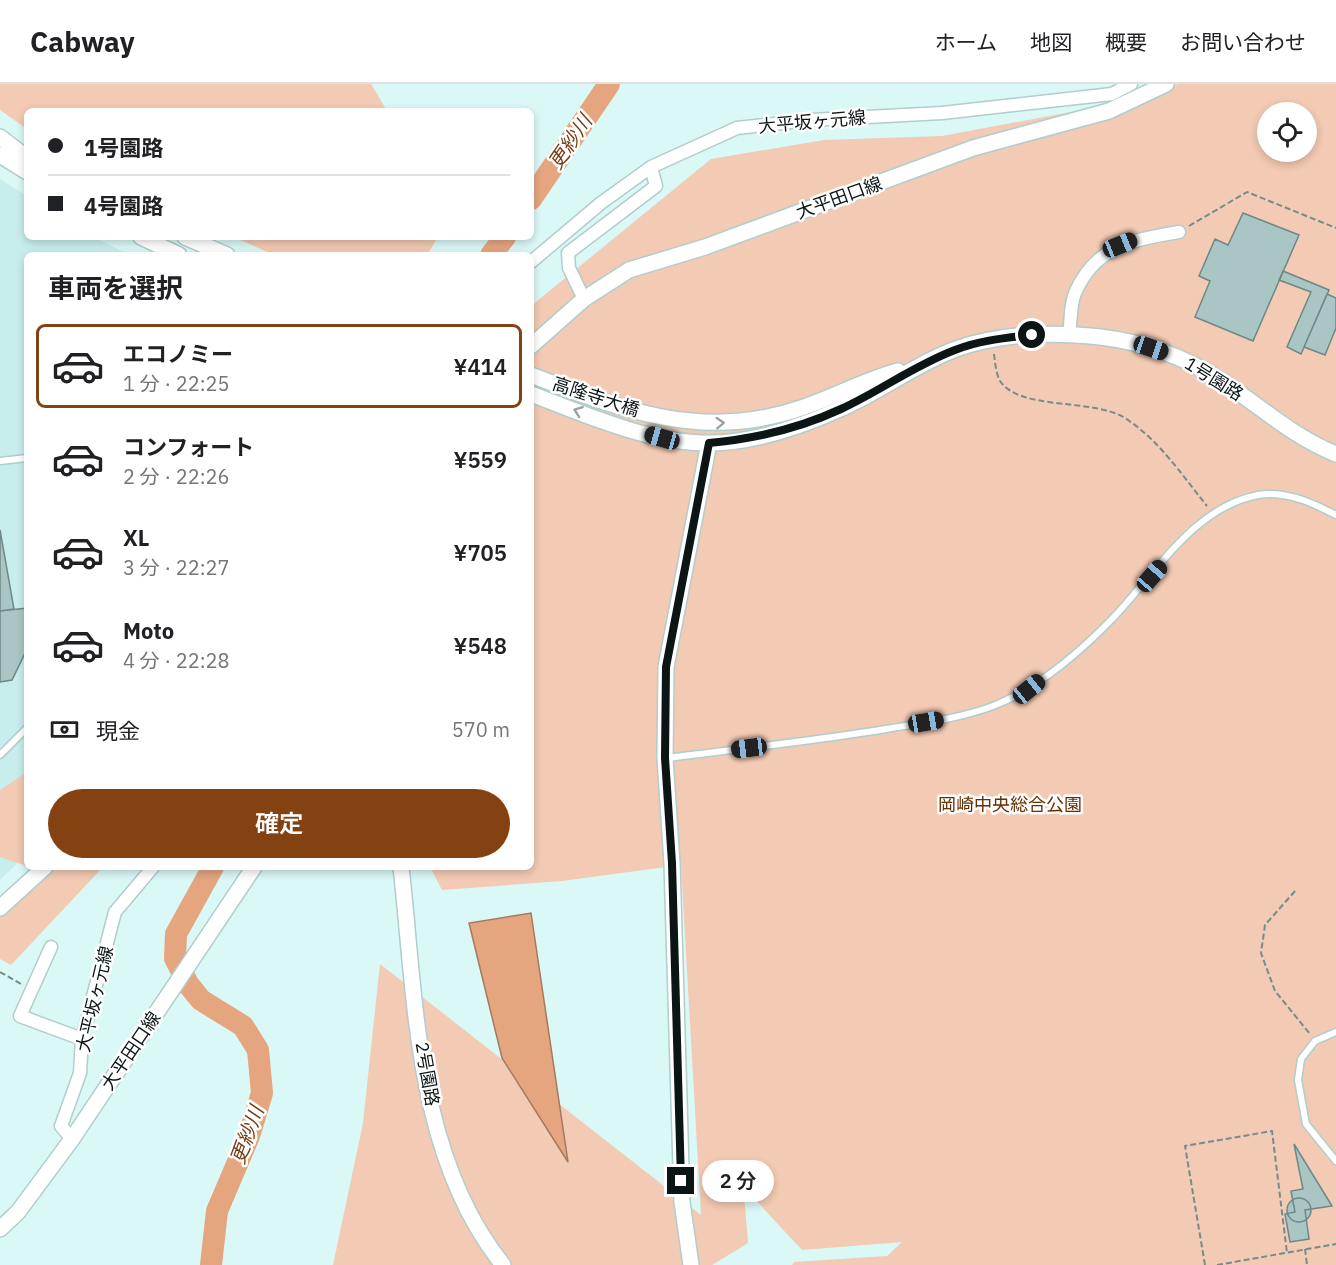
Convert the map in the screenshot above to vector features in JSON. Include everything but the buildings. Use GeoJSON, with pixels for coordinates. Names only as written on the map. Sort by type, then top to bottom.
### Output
{"type":"FeatureCollection","features":[{"type":"Feature","properties":{"kind":"street","name":"大平坂ヶ元線"},"geometry":{"type":"LineString","coordinates":[[534,259],[601,203],[651,167],[737,128],[811,120],[953,112],[1112,94],[1131,84]]}},
{"type":"Feature","properties":{"kind":"street","name":"大平田口線"},"geometry":{"type":"LineString","coordinates":[[534,343],[584,299],[629,270],[715,243],[973,148],[1109,111],[1166,84]]}},
{"type":"Feature","properties":{"kind":"street"},"geometry":{"type":"LineString","coordinates":[[0,137],[24,156]]}},
{"type":"Feature","properties":{"kind":"street"},"geometry":{"type":"LineString","coordinates":[[0,155],[24,170]]}},
{"type":"Feature","properties":{"kind":"street"},"geometry":{"type":"LineString","coordinates":[[584,299],[569,268],[568,253],[656,186],[651,167]]}},
{"type":"Feature","properties":{"kind":"street"},"geometry":{"type":"LineString","coordinates":[[1069,335],[1074,294],[1090,268],[1109,250],[1132,240],[1179,232]]}},
{"type":"Feature","properties":{"kind":"street"},"geometry":{"type":"LineString","coordinates":[[147,240],[173,252]]}},
{"type":"Feature","properties":{"kind":"street"},"geometry":{"type":"LineString","coordinates":[[192,240],[219,252]]}},
{"type":"Feature","properties":{"kind":"street","name":"1号園路"},"geometry":{"type":"LineString","coordinates":[[662,438],[709,443],[741,440],[782,430],[840,409],[956,349],[991,339],[1069,335],[1135,342],[1183,359],[1222,381],[1276,421],[1336,454]]}},
{"type":"Feature","properties":{"kind":"street","name":"高隆寺大橋"},"geometry":{"type":"LineString","coordinates":[[534,376],[584,395],[662,418],[716,424],[753,420],[803,408],[878,376],[924,364]]}},
{"type":"Feature","properties":{"kind":"street","name":"高隆寺大橋"},"geometry":{"type":"LineString","coordinates":[[534,395],[625,428],[662,438]]}},
{"type":"Feature","properties":{"kind":"street"},"geometry":{"type":"LineString","coordinates":[[691,1265],[682,1202],[672,863],[665,758],[666,667],[709,443]]}},
{"type":"Feature","properties":{"kind":"street"},"geometry":{"type":"LineString","coordinates":[[0,908],[42,870]]}},
{"type":"Feature","properties":{"kind":"street","name":"大平坂ヶ元線"},"geometry":{"type":"LineString","coordinates":[[72,1139],[61,1126],[80,1073],[82,1039],[115,912],[150,870]]}},
{"type":"Feature","properties":{"kind":"street","name":"大平田口線"},"geometry":{"type":"LineString","coordinates":[[0,1229],[18,1212],[72,1139],[252,870]]}},
{"type":"Feature","properties":{"kind":"street","name":"2号園路"},"geometry":{"type":"LineString","coordinates":[[401,870],[417,1015],[435,1122],[452,1173],[471,1216],[503,1265]]}},
{"type":"Feature","properties":{"kind":"street"},"geometry":{"type":"LineString","coordinates":[[51,947],[20,1016],[82,1039]]}},
{"type":"Feature","properties":{"kind":"lane"},"geometry":{"type":"LineString","coordinates":[[0,461],[24,458]]}},
{"type":"Feature","properties":{"kind":"lane"},"geometry":{"type":"LineString","coordinates":[[665,758],[832,738],[950,718],[993,706],[1029,689],[1111,620],[1212,513],[1237,500],[1261,494],[1283,494],[1336,515]]}},
{"type":"Feature","properties":{"kind":"lane"},"geometry":{"type":"LineString","coordinates":[[0,755],[24,731]]}},
{"type":"Feature","properties":{"kind":"lane"},"geometry":{"type":"LineString","coordinates":[[1336,1032],[1315,1041],[1301,1059],[1300,1101],[1306,1124],[1336,1161]]}},
{"type":"Feature","properties":{"kind":"path"},"geometry":{"type":"LineString","coordinates":[[1179,232],[1247,192],[1336,228]]}},
{"type":"Feature","properties":{"kind":"path"},"geometry":{"type":"LineString","coordinates":[[991,339],[999,380],[1015,396],[1083,405],[1124,417],[1161,448],[1212,513]]}},
{"type":"Feature","properties":{"kind":"path"},"geometry":{"type":"LineString","coordinates":[[1295,891],[1265,925],[1261,953],[1275,991],[1315,1041]]}},
{"type":"Feature","properties":{"kind":"path"},"geometry":{"type":"LineString","coordinates":[[0,972],[32,990]]}},
{"type":"Feature","properties":{"kind":"path"},"geometry":{"type":"LineString","coordinates":[[1204,1265],[1185,1146],[1272,1131],[1287,1253]]}},
{"type":"Feature","properties":{"kind":"path"},"geometry":{"type":"LineString","coordinates":[[1217,1265],[1336,1244]]}},
{"type":"Feature","properties":{"kind":"path"},"geometry":{"type":"LineString","coordinates":[[1305,1249],[1307,1265]]}},
{"type":"Feature","properties":{"kind":"shaded area"},"geometry":{"type":"Polygon","coordinates":[[[0,179],[24,194],[24,240],[99,240],[124,252],[24,252],[24,857],[0,880],[0,179]]]}},
{"type":"Feature","properties":{"kind":"shaded area"},"geometry":{"type":"Polygon","coordinates":[[[531,913],[568,1162],[502,1058],[469,923],[531,913]]]}},
{"type":"Feature","properties":{"kind":"green space"},"geometry":{"type":"Polygon","coordinates":[[[0,84],[371,84],[385,108],[24,108],[24,127],[0,110],[0,84]]]}},
{"type":"Feature","properties":{"kind":"green space","name":"岡崎中央総合公園"},"geometry":{"type":"Polygon","coordinates":[[[1178,84],[1336,84],[1336,1265],[792,1265],[794,1262],[887,1256],[902,1242],[802,1250],[750,1194],[744,1194],[748,1243],[712,1265],[333,1265],[363,1123],[380,964],[701,1215],[681,865],[562,881],[442,890],[432,870],[534,870],[534,304],[711,159],[824,140],[942,136],[1130,101],[1178,84]]]}},
{"type":"Feature","properties":{"kind":"green space"},"geometry":{"type":"Polygon","coordinates":[[[241,240],[436,240],[429,252],[267,252],[241,240]]]}},
{"type":"Feature","properties":{"kind":"green space"},"geometry":{"type":"Polygon","coordinates":[[[24,774],[24,865],[0,857],[0,790],[24,774]]]}},
{"type":"Feature","properties":{"kind":"green space"},"geometry":{"type":"Polygon","coordinates":[[[37,870],[100,870],[11,965],[0,959],[0,916],[42,872],[37,870]]]}},
{"type":"Feature","properties":{"kind":"waterway","name":"更紗川"},"geometry":{"type":"LineString","coordinates":[[534,195],[609,84]]}},
{"type":"Feature","properties":{"kind":"waterway","name":"更紗川"},"geometry":{"type":"LineString","coordinates":[[493,252],[503,240]]}},
{"type":"Feature","properties":{"kind":"waterway","name":"更紗川"},"geometry":{"type":"LineString","coordinates":[[211,870],[176,934],[175,958],[188,984],[201,1000],[243,1026],[258,1050],[262,1093],[249,1136],[217,1211],[211,1265]]}},
{"type":"Feature","properties":{"kind":"route"},"geometry":{"type":"LineString","coordinates":[[681,1181],[672,863],[665,758],[666,667],[709,443],[741,440],[782,430],[840,409],[956,349],[991,339],[1032,335]]}}]}
